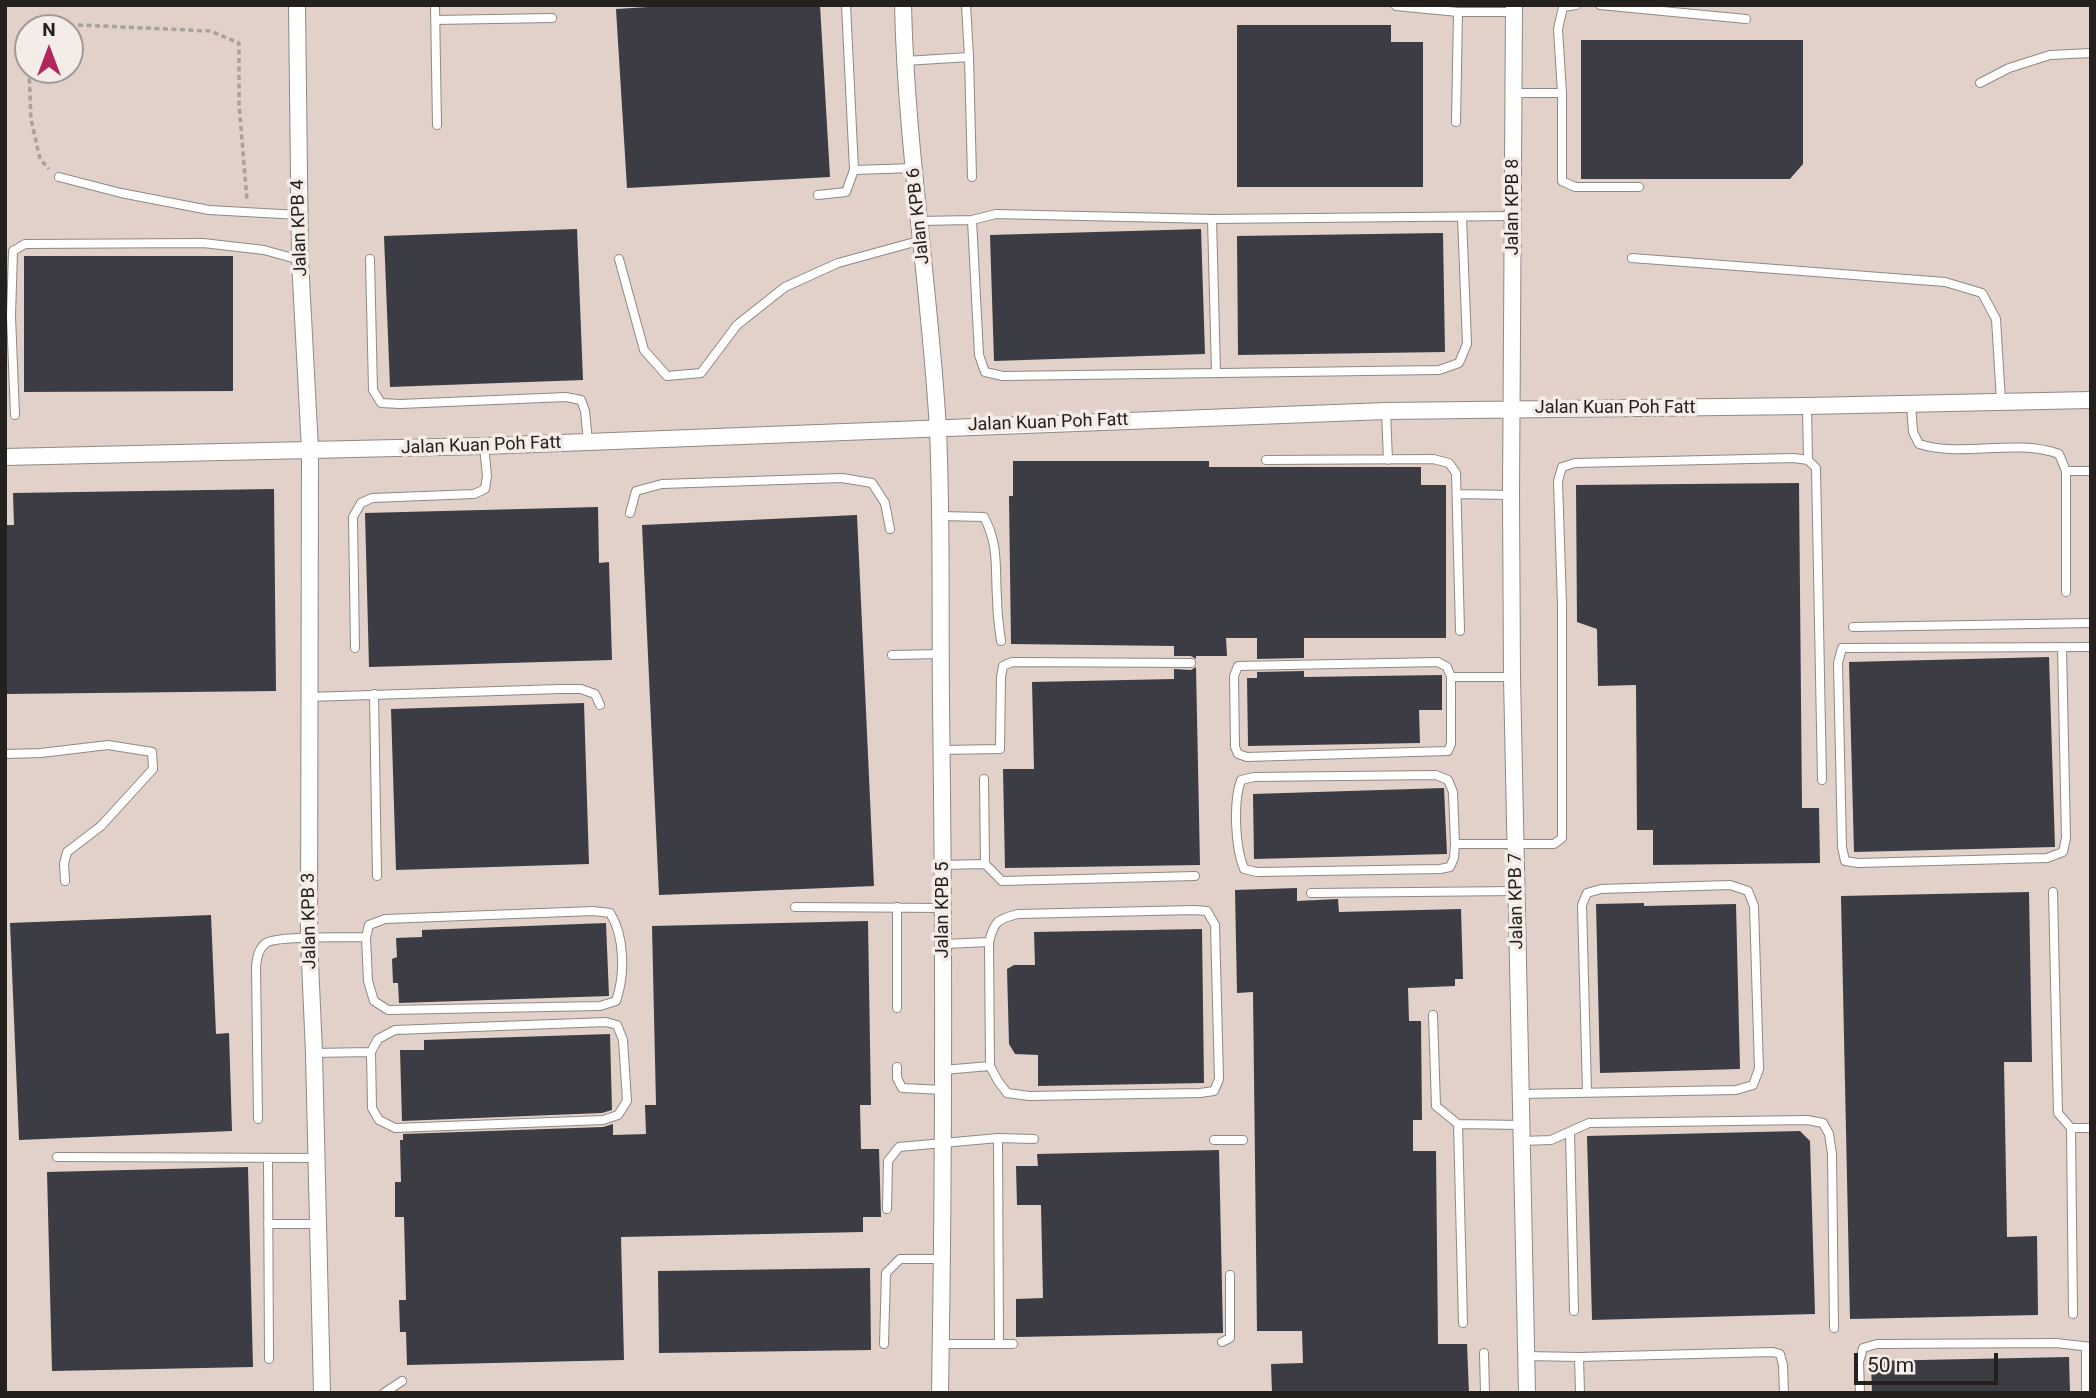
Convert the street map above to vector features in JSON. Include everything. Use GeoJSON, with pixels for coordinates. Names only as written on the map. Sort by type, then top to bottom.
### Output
{"type":"FeatureCollection","features":[{"type":"Feature","properties":{"kind":"street","name":"Jalan KPB 4"},"geometry":{"type":"LineString","coordinates":[[297,5],[300,260],[310,450]]}},
{"type":"Feature","properties":{"kind":"street","name":"Jalan KPB 6"},"geometry":{"type":"LineString","coordinates":[[903,5],[905,61],[937,427]]}},
{"type":"Feature","properties":{"kind":"street","name":"Jalan KPB 8"},"geometry":{"type":"LineString","coordinates":[[1512,409],[1514,9]]}},
{"type":"Feature","properties":{"kind":"street","name":"Jalan Kuan Poh Fatt"},"geometry":{"type":"LineString","coordinates":[[5,457],[484,446],[1386,411],[2091,400]]}},
{"type":"Feature","properties":{"kind":"street","name":"Jalan KPB 7"},"geometry":{"type":"LineString","coordinates":[[1512,409],[1512,677],[1527,1393]]}},
{"type":"Feature","properties":{"kind":"street","name":"Jalan KPB 5"},"geometry":{"type":"LineString","coordinates":[[937,427],[941,516],[944,908],[940,1393]]}},
{"type":"Feature","properties":{"kind":"street","name":"Jalan KPB 3"},"geometry":{"type":"LineString","coordinates":[[310,450],[309,939],[322,1393]]}},
{"type":"Feature","properties":{"kind":"lane"},"geometry":{"type":"LineString","coordinates":[[435,5],[438,125]]}},
{"type":"Feature","properties":{"kind":"lane"},"geometry":{"type":"LineString","coordinates":[[818,195],[846,192],[854,170],[846,5]]}},
{"type":"Feature","properties":{"kind":"lane"},"geometry":{"type":"LineString","coordinates":[[966,5],[972,177]]}},
{"type":"Feature","properties":{"kind":"lane"},"geometry":{"type":"LineString","coordinates":[[1576,5],[1563,7],[1558,29],[1562,93],[1562,181],[1575,187],[1639,187]]}},
{"type":"Feature","properties":{"kind":"lane"},"geometry":{"type":"LineString","coordinates":[[1600,5],[1746,19]]}},
{"type":"Feature","properties":{"kind":"lane"},"geometry":{"type":"LineString","coordinates":[[1396,6],[1458,12],[1514,9]]}},
{"type":"Feature","properties":{"kind":"lane"},"geometry":{"type":"LineString","coordinates":[[1456,122],[1458,12]]}},
{"type":"Feature","properties":{"kind":"lane"},"geometry":{"type":"LineString","coordinates":[[435,20],[552,18]]}},
{"type":"Feature","properties":{"kind":"lane"},"geometry":{"type":"LineString","coordinates":[[1980,83],[2009,68],[2050,55],[2091,53]]}},
{"type":"Feature","properties":{"kind":"lane"},"geometry":{"type":"LineString","coordinates":[[905,61],[969,57]]}},
{"type":"Feature","properties":{"kind":"lane"},"geometry":{"type":"LineString","coordinates":[[1513,93],[1562,93]]}},
{"type":"Feature","properties":{"kind":"lane"},"geometry":{"type":"LineString","coordinates":[[854,170],[914,168]]}},
{"type":"Feature","properties":{"kind":"lane"},"geometry":{"type":"LineString","coordinates":[[59,177],[209,211],[299,215]]}},
{"type":"Feature","properties":{"kind":"lane"},"geometry":{"type":"LineString","coordinates":[[920,221],[972,220],[996,214],[1212,219],[1512,216]]}},
{"type":"Feature","properties":{"kind":"lane"},"geometry":{"type":"LineString","coordinates":[[972,220],[979,355],[985,372],[1003,376],[1439,370],[1459,363],[1467,344],[1462,217]]}},
{"type":"Feature","properties":{"kind":"lane"},"geometry":{"type":"LineString","coordinates":[[1212,219],[1216,372]]}},
{"type":"Feature","properties":{"kind":"lane"},"geometry":{"type":"LineString","coordinates":[[619,259],[644,350],[667,376],[701,373],[737,325],[785,287],[838,263],[922,240]]}},
{"type":"Feature","properties":{"kind":"lane"},"geometry":{"type":"LineString","coordinates":[[15,415],[11,316],[13,251],[25,244],[203,243],[264,250],[300,260]]}},
{"type":"Feature","properties":{"kind":"lane"},"geometry":{"type":"LineString","coordinates":[[1632,258],[1945,282],[1982,293],[1996,319],[2001,401]]}},
{"type":"Feature","properties":{"kind":"lane"},"geometry":{"type":"LineString","coordinates":[[370,259],[373,390],[381,403],[566,397],[581,400],[585,411],[588,442]]}},
{"type":"Feature","properties":{"kind":"lane"},"geometry":{"type":"LineString","coordinates":[[1911,404],[1913,432],[1919,444],[1936,449],[2040,447],[2059,454],[2066,471],[2066,592]]}},
{"type":"Feature","properties":{"kind":"lane"},"geometry":{"type":"LineString","coordinates":[[1807,406],[1808,460]]}},
{"type":"Feature","properties":{"kind":"lane"},"geometry":{"type":"LineString","coordinates":[[1386,411],[1388,460]]}},
{"type":"Feature","properties":{"kind":"lane"},"geometry":{"type":"LineString","coordinates":[[355,648],[353,517],[361,503],[372,498],[474,494],[485,489],[487,476],[484,446]]}},
{"type":"Feature","properties":{"kind":"lane"},"geometry":{"type":"LineString","coordinates":[[1455,844],[1554,844],[1562,838],[1562,606],[1558,481],[1562,467],[1575,463],[1794,458],[1808,460],[1816,468],[1822,780]]}},
{"type":"Feature","properties":{"kind":"lane"},"geometry":{"type":"LineString","coordinates":[[1266,460],[1433,459],[1449,463],[1456,473],[1460,631]]}},
{"type":"Feature","properties":{"kind":"lane"},"geometry":{"type":"LineString","coordinates":[[2066,471],[2091,471]]}},
{"type":"Feature","properties":{"kind":"lane"},"geometry":{"type":"LineString","coordinates":[[630,513],[636,491],[662,484],[842,478],[872,483],[885,503],[890,528]]}},
{"type":"Feature","properties":{"kind":"lane"},"geometry":{"type":"LineString","coordinates":[[1457,494],[1511,495]]}},
{"type":"Feature","properties":{"kind":"lane"},"geometry":{"type":"LineString","coordinates":[[941,516],[984,517],[992,532],[996,553],[1001,641]]}},
{"type":"Feature","properties":{"kind":"lane"},"geometry":{"type":"LineString","coordinates":[[1853,627],[2091,623]]}},
{"type":"Feature","properties":{"kind":"lane"},"geometry":{"type":"LineString","coordinates":[[2062,647],[2066,838],[2063,852],[2047,858],[1858,863],[1845,861],[1842,847],[1838,663],[1843,648],[2062,647],[2091,647]]}},
{"type":"Feature","properties":{"kind":"lane"},"geometry":{"type":"LineString","coordinates":[[892,655],[940,654]]}},
{"type":"Feature","properties":{"kind":"lane"},"geometry":{"type":"LineString","coordinates":[[941,750],[1000,749],[1001,677],[1003,666],[1012,662],[1191,663]]}},
{"type":"Feature","properties":{"kind":"lane"},"geometry":{"type":"LineString","coordinates":[[1438,662],[1447,667],[1451,677],[1451,744],[1448,751],[1247,757],[1238,754],[1235,747],[1234,676],[1238,666],[1438,662]]}},
{"type":"Feature","properties":{"kind":"lane"},"geometry":{"type":"LineString","coordinates":[[1451,677],[1512,677]]}},
{"type":"Feature","properties":{"kind":"lane"},"geometry":{"type":"LineString","coordinates":[[309,697],[581,689],[595,694],[600,705]]}},
{"type":"Feature","properties":{"kind":"lane"},"geometry":{"type":"LineString","coordinates":[[374,694],[377,876]]}},
{"type":"Feature","properties":{"kind":"lane"},"geometry":{"type":"LineString","coordinates":[[5,754],[41,753],[108,745],[152,752],[153,769],[101,826],[67,852],[64,864],[65,881]]}},
{"type":"Feature","properties":{"kind":"lane"},"geometry":{"type":"LineString","coordinates":[[1436,775],[1448,780],[1453,792],[1455,844],[1454,858],[1450,866],[1440,869],[1257,872],[1244,869],[1239,857],[1237,792],[1241,780],[1254,777],[1436,775]]}},
{"type":"Feature","properties":{"kind":"lane"},"geometry":{"type":"LineString","coordinates":[[984,779],[985,864],[1002,881],[1195,876]]}},
{"type":"Feature","properties":{"kind":"lane"},"geometry":{"type":"LineString","coordinates":[[943,864],[985,864]]}},
{"type":"Feature","properties":{"kind":"lane"},"geometry":{"type":"LineString","coordinates":[[1521,1094],[1736,1090],[1753,1085],[1759,1069],[1754,906],[1748,891],[1730,885],[1601,889],[1587,893],[1582,905],[1587,1091]]}},
{"type":"Feature","properties":{"kind":"lane"},"geometry":{"type":"LineString","coordinates":[[1311,893],[1517,891]]}},
{"type":"Feature","properties":{"kind":"lane"},"geometry":{"type":"LineString","coordinates":[[2053,892],[2058,1113],[2071,1128],[2073,1314]]}},
{"type":"Feature","properties":{"kind":"lane"},"geometry":{"type":"LineString","coordinates":[[795,907],[944,908]]}},
{"type":"Feature","properties":{"kind":"lane"},"geometry":{"type":"LineString","coordinates":[[897,907],[897,1007]]}},
{"type":"Feature","properties":{"kind":"lane"},"geometry":{"type":"LineString","coordinates":[[1194,910],[1207,912],[1215,925],[1219,1079],[1214,1090],[1200,1093],[1029,1096],[1007,1093],[990,1066],[989,942],[992,928],[1001,918],[1018,914],[1194,910]]}},
{"type":"Feature","properties":{"kind":"lane"},"geometry":{"type":"LineString","coordinates":[[593,911],[610,913],[618,925],[621,988],[616,1001],[600,1006],[388,1010],[374,1001],[368,981],[366,937],[369,925],[384,919],[593,911]]}},
{"type":"Feature","properties":{"kind":"lane"},"geometry":{"type":"LineString","coordinates":[[258,1119],[258,952],[267,942],[281,938],[366,937]]}},
{"type":"Feature","properties":{"kind":"lane"},"geometry":{"type":"LineString","coordinates":[[944,944],[989,942]]}},
{"type":"Feature","properties":{"kind":"lane"},"geometry":{"type":"LineString","coordinates":[[1433,1015],[1436,1106],[1458,1124],[1551,1140],[1589,1123],[1807,1120],[1823,1123],[1829,1134],[1832,1154],[1834,1328]]}},
{"type":"Feature","properties":{"kind":"lane"},"geometry":{"type":"LineString","coordinates":[[606,1022],[617,1025],[623,1040],[627,1101],[618,1115],[603,1120],[396,1128],[379,1121],[372,1108],[371,1052],[378,1039],[395,1030],[606,1022]]}},
{"type":"Feature","properties":{"kind":"lane"},"geometry":{"type":"LineString","coordinates":[[314,1054],[371,1052]]}},
{"type":"Feature","properties":{"kind":"lane"},"geometry":{"type":"LineString","coordinates":[[943,1070],[990,1066]]}},
{"type":"Feature","properties":{"kind":"lane"},"geometry":{"type":"LineString","coordinates":[[897,1067],[897,1078],[902,1088],[943,1090]]}},
{"type":"Feature","properties":{"kind":"lane"},"geometry":{"type":"LineString","coordinates":[[1458,1124],[1463,1324]]}},
{"type":"Feature","properties":{"kind":"lane"},"geometry":{"type":"LineString","coordinates":[[2071,1128],[2091,1128]]}},
{"type":"Feature","properties":{"kind":"lane"},"geometry":{"type":"LineString","coordinates":[[1570,1132],[1574,1311]]}},
{"type":"Feature","properties":{"kind":"lane"},"geometry":{"type":"LineString","coordinates":[[998,1138],[999,1344]]}},
{"type":"Feature","properties":{"kind":"lane"},"geometry":{"type":"LineString","coordinates":[[887,1209],[887,1161],[899,1147],[998,1138],[1034,1139]]}},
{"type":"Feature","properties":{"kind":"lane"},"geometry":{"type":"LineString","coordinates":[[1214,1140],[1243,1140]]}},
{"type":"Feature","properties":{"kind":"lane"},"geometry":{"type":"LineString","coordinates":[[57,1157],[316,1157]]}},
{"type":"Feature","properties":{"kind":"lane"},"geometry":{"type":"LineString","coordinates":[[268,1157],[269,1359]]}},
{"type":"Feature","properties":{"kind":"lane"},"geometry":{"type":"LineString","coordinates":[[268,1224],[317,1224]]}},
{"type":"Feature","properties":{"kind":"lane"},"geometry":{"type":"LineString","coordinates":[[884,1344],[886,1273],[900,1259],[940,1259]]}},
{"type":"Feature","properties":{"kind":"lane"},"geometry":{"type":"LineString","coordinates":[[1222,1342],[1230,1338],[1230,1275]]}},
{"type":"Feature","properties":{"kind":"lane"},"geometry":{"type":"LineString","coordinates":[[941,1345],[1013,1343]]}},
{"type":"Feature","properties":{"kind":"lane"},"geometry":{"type":"LineString","coordinates":[[1860,1393],[1859,1362],[1863,1348],[1877,1344],[2056,1343],[2088,1347],[2086,1393]]}},
{"type":"Feature","properties":{"kind":"lane"},"geometry":{"type":"LineString","coordinates":[[1526,1356],[1773,1352],[1780,1354],[1783,1365],[1784,1393]]}},
{"type":"Feature","properties":{"kind":"lane"},"geometry":{"type":"LineString","coordinates":[[1485,1353],[1485,1393]]}},
{"type":"Feature","properties":{"kind":"lane"},"geometry":{"type":"LineString","coordinates":[[1579,1357],[1580,1393]]}},
{"type":"Feature","properties":{"kind":"lane"},"geometry":{"type":"LineString","coordinates":[[384,1393],[402,1381]]}},
{"type":"Feature","properties":{"kind":"path"},"geometry":{"type":"LineString","coordinates":[[84,25],[210,31],[239,43],[239,104],[248,212]]}},
{"type":"Feature","properties":{"kind":"path"},"geometry":{"type":"LineString","coordinates":[[30,84],[31,119],[40,159],[59,177]]}},
{"type":"Feature","properties":{"kind":"shaded area"},"geometry":{"type":"Polygon","coordinates":[[[5,5],[2091,5],[2091,1393],[5,1393],[5,5]]]}},
{"type":"Feature","properties":{"kind":"building"},"geometry":{"type":"Polygon","coordinates":[[[681,5],[820,5],[830,177],[627,188],[616,9],[681,5]]]}},
{"type":"Feature","properties":{"kind":"building"},"geometry":{"type":"Polygon","coordinates":[[[1237,25],[1391,25],[1391,42],[1423,42],[1423,187],[1237,187],[1237,25]]]}},
{"type":"Feature","properties":{"kind":"building"},"geometry":{"type":"Polygon","coordinates":[[[1581,40],[1803,40],[1803,164],[1790,179],[1581,179],[1581,40]]]}},
{"type":"Feature","properties":{"kind":"building"},"geometry":{"type":"Polygon","coordinates":[[[577,229],[583,380],[390,387],[384,236],[577,229]]]}},
{"type":"Feature","properties":{"kind":"building"},"geometry":{"type":"Polygon","coordinates":[[[1201,229],[1205,354],[994,361],[990,235],[1201,229]]]}},
{"type":"Feature","properties":{"kind":"building"},"geometry":{"type":"Polygon","coordinates":[[[1443,233],[1445,352],[1238,355],[1237,236],[1443,233]]]}},
{"type":"Feature","properties":{"kind":"building"},"geometry":{"type":"Polygon","coordinates":[[[24,256],[233,256],[233,391],[24,392],[24,256]]]}},
{"type":"Feature","properties":{"kind":"building"},"geometry":{"type":"Polygon","coordinates":[[[1013,461],[1209,461],[1209,467],[1421,467],[1421,485],[1446,485],[1446,638],[1304,638],[1304,658],[1257,659],[1257,638],[1226,638],[1227,656],[1196,656],[1196,659],[1191,656],[1174,656],[1174,646],[1011,644],[1009,496],[1013,496],[1013,461]]]}},
{"type":"Feature","properties":{"kind":"building"},"geometry":{"type":"Polygon","coordinates":[[[1799,483],[1802,808],[1819,808],[1820,863],[1653,865],[1653,830],[1637,830],[1636,685],[1598,686],[1597,629],[1577,622],[1576,485],[1799,483]]]}},
{"type":"Feature","properties":{"kind":"building"},"geometry":{"type":"Polygon","coordinates":[[[274,489],[276,691],[5,694],[5,525],[14,525],[13,493],[274,489]]]}},
{"type":"Feature","properties":{"kind":"building"},"geometry":{"type":"Polygon","coordinates":[[[598,507],[599,563],[609,562],[612,660],[369,667],[365,513],[598,507]]]}},
{"type":"Feature","properties":{"kind":"building"},"geometry":{"type":"Polygon","coordinates":[[[857,515],[874,886],[659,895],[642,525],[857,515]]]}},
{"type":"Feature","properties":{"kind":"building"},"geometry":{"type":"Polygon","coordinates":[[[2049,657],[2055,847],[1854,852],[1849,662],[2049,657]]]}},
{"type":"Feature","properties":{"kind":"building"},"geometry":{"type":"Polygon","coordinates":[[[1196,667],[1200,865],[1005,868],[1003,769],[1034,769],[1032,682],[1174,679],[1174,669],[1191,670],[1196,667]]]}},
{"type":"Feature","properties":{"kind":"building"},"geometry":{"type":"Polygon","coordinates":[[[1304,671],[1304,677],[1442,675],[1442,710],[1419,710],[1420,743],[1248,746],[1247,678],[1257,678],[1257,672],[1304,671]]]}},
{"type":"Feature","properties":{"kind":"building"},"geometry":{"type":"Polygon","coordinates":[[[584,703],[589,864],[396,870],[391,709],[584,703]]]}},
{"type":"Feature","properties":{"kind":"building"},"geometry":{"type":"Polygon","coordinates":[[[1444,788],[1447,854],[1254,859],[1253,794],[1444,788]]]}},
{"type":"Feature","properties":{"kind":"building"},"geometry":{"type":"Polygon","coordinates":[[[1297,888],[1297,901],[1338,899],[1339,912],[1461,909],[1463,979],[1455,979],[1455,986],[1408,988],[1409,1021],[1421,1021],[1422,1120],[1413,1120],[1413,1151],[1436,1151],[1438,1344],[1467,1344],[1469,1393],[1272,1393],[1271,1364],[1303,1363],[1302,1331],[1257,1331],[1253,992],[1237,993],[1235,890],[1297,888]]]}},
{"type":"Feature","properties":{"kind":"building"},"geometry":{"type":"Polygon","coordinates":[[[2029,892],[2032,1062],[2004,1062],[2007,1237],[2037,1236],[2038,1315],[1850,1319],[1841,896],[2029,892]]]}},
{"type":"Feature","properties":{"kind":"building"},"geometry":{"type":"Polygon","coordinates":[[[1644,903],[1644,906],[1736,904],[1740,1069],[1600,1073],[1596,904],[1644,903]]]}},
{"type":"Feature","properties":{"kind":"building"},"geometry":{"type":"Polygon","coordinates":[[[211,915],[216,1034],[229,1033],[232,1131],[19,1140],[10,923],[211,915]]]}},
{"type":"Feature","properties":{"kind":"building"},"geometry":{"type":"Polygon","coordinates":[[[868,921],[871,1105],[860,1105],[861,1149],[879,1149],[881,1217],[863,1217],[863,1232],[621,1237],[624,1360],[407,1365],[406,1332],[400,1332],[399,1300],[406,1300],[404,1217],[395,1217],[395,1182],[401,1182],[400,1140],[403,1140],[403,1134],[603,1127],[613,1124],[613,1135],[646,1134],[645,1105],[656,1105],[652,926],[868,921]]]}},
{"type":"Feature","properties":{"kind":"building"},"geometry":{"type":"Polygon","coordinates":[[[606,923],[609,996],[399,1003],[398,983],[393,983],[392,959],[397,957],[396,938],[422,937],[422,930],[606,923]]]}},
{"type":"Feature","properties":{"kind":"building"},"geometry":{"type":"Polygon","coordinates":[[[1202,929],[1204,1083],[1038,1086],[1038,1055],[1015,1054],[1009,1044],[1007,969],[1014,965],[1035,965],[1034,932],[1202,929]]]}},
{"type":"Feature","properties":{"kind":"building"},"geometry":{"type":"Polygon","coordinates":[[[610,1034],[612,1110],[602,1113],[402,1121],[400,1050],[424,1050],[424,1040],[610,1034]]]}},
{"type":"Feature","properties":{"kind":"building"},"geometry":{"type":"Polygon","coordinates":[[[1800,1131],[1810,1141],[1815,1314],[1592,1320],[1587,1136],[1800,1131]]]}},
{"type":"Feature","properties":{"kind":"building"},"geometry":{"type":"Polygon","coordinates":[[[1219,1150],[1223,1333],[1016,1337],[1016,1299],[1043,1298],[1041,1205],[1017,1205],[1016,1166],[1038,1166],[1037,1154],[1219,1150]]]}},
{"type":"Feature","properties":{"kind":"building"},"geometry":{"type":"Polygon","coordinates":[[[248,1167],[253,1367],[52,1371],[47,1172],[248,1167]]]}},
{"type":"Feature","properties":{"kind":"building"},"geometry":{"type":"Polygon","coordinates":[[[870,1268],[871,1350],[659,1353],[658,1271],[870,1268]]]}},
{"type":"Feature","properties":{"kind":"building"},"geometry":{"type":"Polygon","coordinates":[[[2069,1357],[2070,1393],[1872,1393],[1871,1361],[2069,1357]]]}}]}
